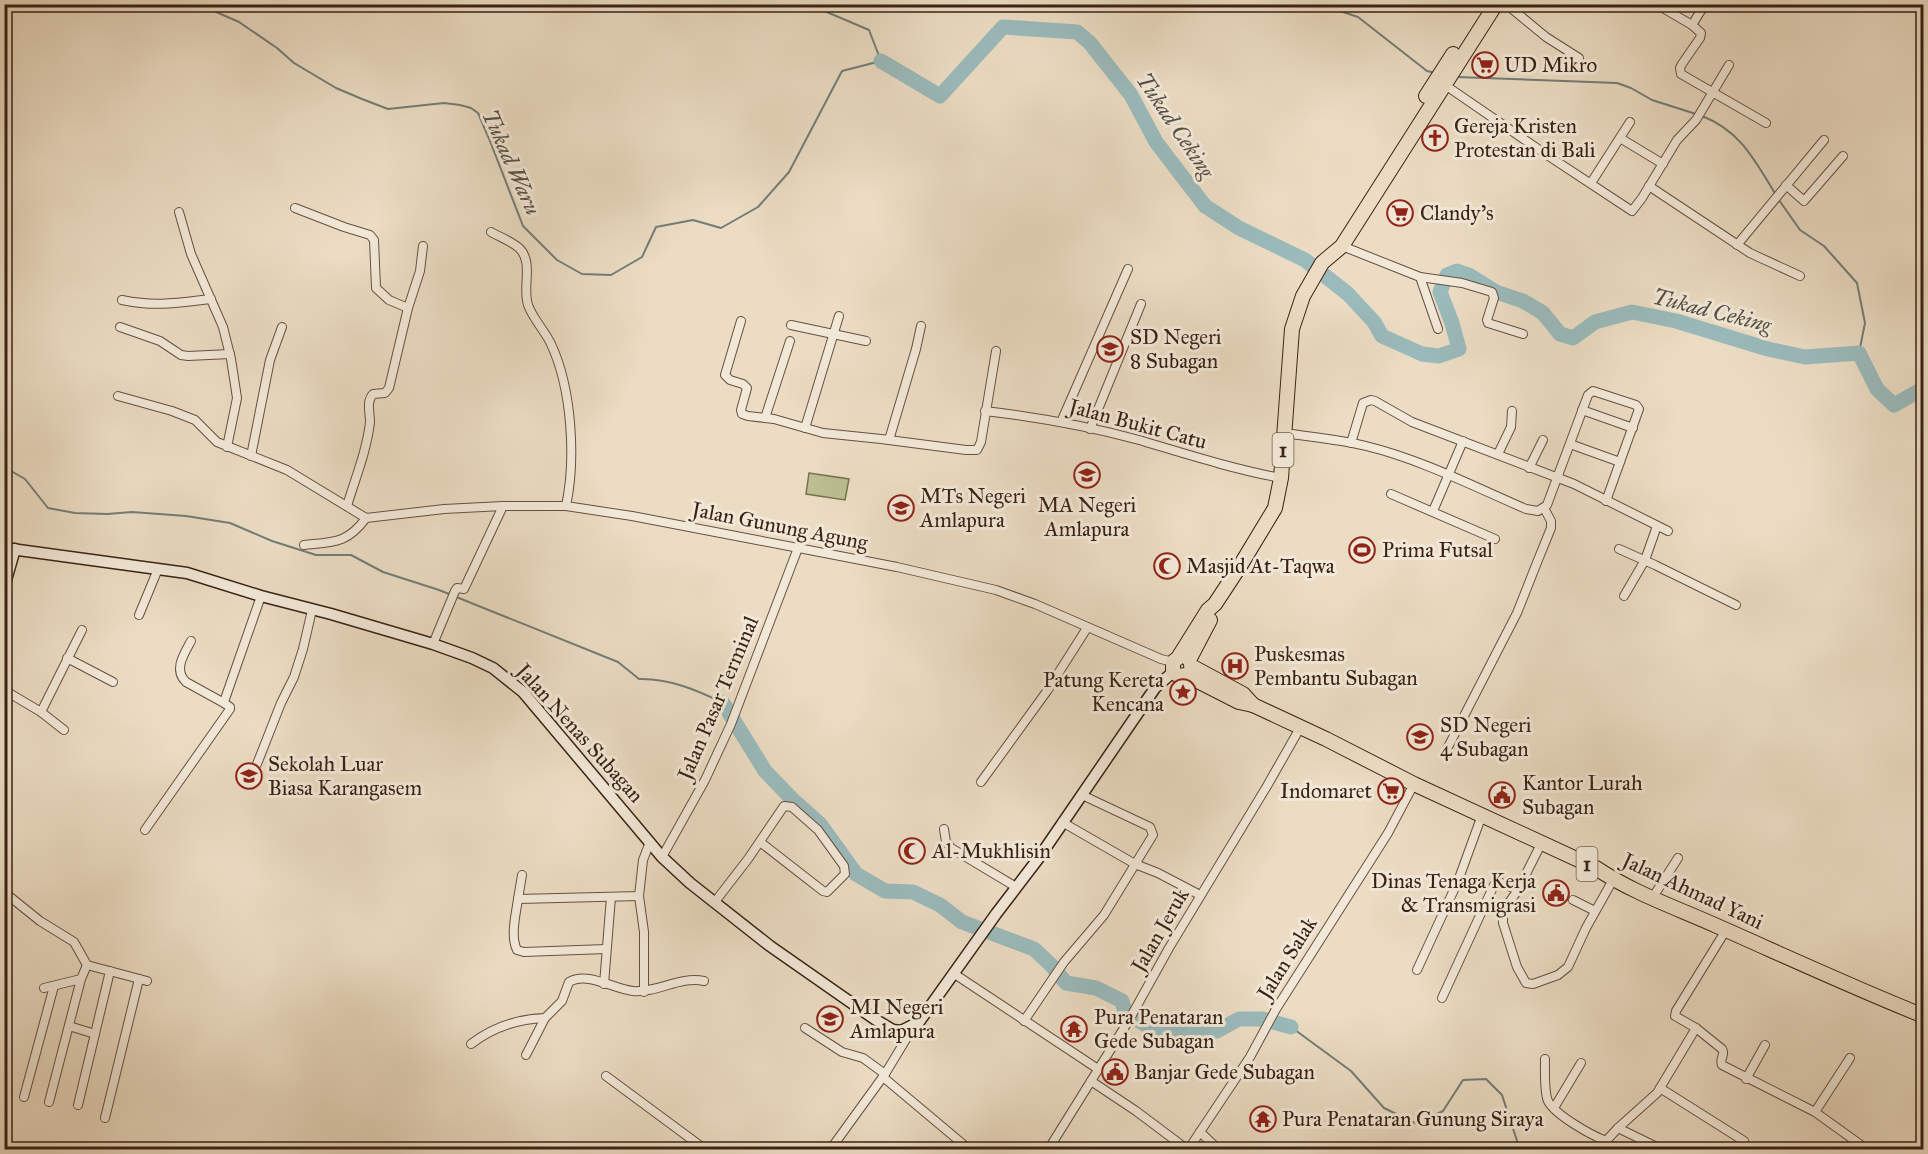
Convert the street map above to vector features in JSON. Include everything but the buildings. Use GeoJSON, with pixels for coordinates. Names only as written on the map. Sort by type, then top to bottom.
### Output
{"type":"FeatureCollection","features":[{"type":"Feature","properties":{"kind":"highway"},"geometry":{"type":"LineString","coordinates":[[1443,82],[1329,247],[1323,262],[1342,246],[1443,82],[1485,4]]}},
{"type":"Feature","properties":{"kind":"highway"},"geometry":{"type":"LineString","coordinates":[[1454,62],[1496,4]]}},
{"type":"Feature","properties":{"kind":"highway","name":"1"},"geometry":{"type":"LineString","coordinates":[[1182,666],[1214,612],[1215,604],[1270,519],[1278,497],[1292,329],[1298,307],[1322,263]]}},
{"type":"Feature","properties":{"kind":"highway","name":"Jalan Ahmad Yani"},"geometry":{"type":"LineString","coordinates":[[1182,666],[1243,694],[1253,705],[1364,757],[1414,784],[1596,868],[1614,879],[1804,966],[1923,1016]]}},
{"type":"Feature","properties":{"kind":"main road","name":"Jalan Nenas Subagan"},"geometry":{"type":"LineString","coordinates":[[10,548],[199,576],[261,597],[432,644],[493,668],[514,683],[662,856],[714,903],[770,946],[883,1025],[901,1031],[914,1026]]}},
{"type":"Feature","properties":{"kind":"main road"},"geometry":{"type":"LineString","coordinates":[[4,587],[10,548]]}},
{"type":"Feature","properties":{"kind":"main road"},"geometry":{"type":"LineString","coordinates":[[914,1026],[924,1016],[1038,859],[1155,688],[1182,666]]}},
{"type":"Feature","properties":{"kind":"street"},"geometry":{"type":"LineString","coordinates":[[1506,4],[1546,37],[1579,58]]}},
{"type":"Feature","properties":{"kind":"street"},"geometry":{"type":"LineString","coordinates":[[1656,4],[1701,33],[1680,71],[1694,82],[1766,123]]}},
{"type":"Feature","properties":{"kind":"street"},"geometry":{"type":"LineString","coordinates":[[1692,26],[1706,4]]}},
{"type":"Feature","properties":{"kind":"street"},"geometry":{"type":"LineString","coordinates":[[1443,82],[1631,211],[1677,140],[1696,120],[1729,65]]}},
{"type":"Feature","properties":{"kind":"street"},"geometry":{"type":"LineString","coordinates":[[1591,183],[1630,122]]}},
{"type":"Feature","properties":{"kind":"street"},"geometry":{"type":"LineString","coordinates":[[1620,138],[1663,164]]}},
{"type":"Feature","properties":{"kind":"street"},"geometry":{"type":"LineString","coordinates":[[1737,244],[1824,140]]}},
{"type":"Feature","properties":{"kind":"street"},"geometry":{"type":"LineString","coordinates":[[1786,185],[1804,201],[1843,156]]}},
{"type":"Feature","properties":{"kind":"street"},"geometry":{"type":"LineString","coordinates":[[1649,186],[1737,244],[1768,262],[1800,276]]}},
{"type":"Feature","properties":{"kind":"street"},"geometry":{"type":"LineString","coordinates":[[295,208],[373,237],[376,288],[389,300],[408,308]]}},
{"type":"Feature","properties":{"kind":"street"},"geometry":{"type":"LineString","coordinates":[[179,212],[191,254],[223,327],[230,354],[237,398],[227,447]]}},
{"type":"Feature","properties":{"kind":"street"},"geometry":{"type":"LineString","coordinates":[[491,232],[511,242],[523,253],[526,261],[525,279],[528,304],[551,344],[561,369],[566,390],[572,455],[572,477],[566,506]]}},
{"type":"Feature","properties":{"kind":"street"},"geometry":{"type":"LineString","coordinates":[[347,506],[364,449],[370,421],[370,399],[373,394],[386,393],[389,388],[408,308],[420,271],[423,246]]}},
{"type":"Feature","properties":{"kind":"street"},"geometry":{"type":"LineString","coordinates":[[1342,246],[1420,277],[1462,283],[1487,290],[1494,295],[1487,320],[1490,326],[1522,334]]}},
{"type":"Feature","properties":{"kind":"street"},"geometry":{"type":"LineString","coordinates":[[1061,422],[1128,269]]}},
{"type":"Feature","properties":{"kind":"street"},"geometry":{"type":"LineString","coordinates":[[1420,277],[1438,329]]}},
{"type":"Feature","properties":{"kind":"street"},"geometry":{"type":"LineString","coordinates":[[122,300],[145,305],[211,299]]}},
{"type":"Feature","properties":{"kind":"street"},"geometry":{"type":"LineString","coordinates":[[1090,429],[1141,304]]}},
{"type":"Feature","properties":{"kind":"street"},"geometry":{"type":"LineString","coordinates":[[805,428],[839,316]]}},
{"type":"Feature","properties":{"kind":"street"},"geometry":{"type":"LineString","coordinates":[[741,321],[725,375],[747,388],[742,414],[822,434],[977,450],[981,442],[996,351]]}},
{"type":"Feature","properties":{"kind":"street"},"geometry":{"type":"LineString","coordinates":[[791,325],[866,341]]}},
{"type":"Feature","properties":{"kind":"street"},"geometry":{"type":"LineString","coordinates":[[889,440],[921,326]]}},
{"type":"Feature","properties":{"kind":"street"},"geometry":{"type":"LineString","coordinates":[[120,327],[160,341],[181,355],[230,354]]}},
{"type":"Feature","properties":{"kind":"street"},"geometry":{"type":"LineString","coordinates":[[251,456],[270,360],[282,327]]}},
{"type":"Feature","properties":{"kind":"street"},"geometry":{"type":"LineString","coordinates":[[765,418],[790,341]]}},
{"type":"Feature","properties":{"kind":"street"},"geometry":{"type":"LineString","coordinates":[[1284,433],[1351,443],[1380,450],[1448,475],[1526,509],[1538,511],[1544,508],[1558,478],[1588,395],[1593,391],[1636,405],[1639,411],[1606,501]]}},
{"type":"Feature","properties":{"kind":"street"},"geometry":{"type":"LineString","coordinates":[[118,396],[195,420],[212,439],[287,470],[366,518],[349,537],[304,545]]}},
{"type":"Feature","properties":{"kind":"street"},"geometry":{"type":"LineString","coordinates":[[1351,443],[1363,403],[1371,400],[1412,422],[1558,478],[1668,531]]}},
{"type":"Feature","properties":{"kind":"street"},"geometry":{"type":"LineString","coordinates":[[1582,410],[1633,428]]}},
{"type":"Feature","properties":{"kind":"street","name":"Jalan Bukit Catu"},"geometry":{"type":"LineString","coordinates":[[985,411],[1061,422],[1138,440],[1230,468],[1281,478]]}},
{"type":"Feature","properties":{"kind":"street"},"geometry":{"type":"LineString","coordinates":[[1498,454],[1511,427],[1512,411]]}},
{"type":"Feature","properties":{"kind":"street"},"geometry":{"type":"LineString","coordinates":[[1529,468],[1543,440]]}},
{"type":"Feature","properties":{"kind":"street"},"geometry":{"type":"LineString","coordinates":[[1433,511],[1463,441]]}},
{"type":"Feature","properties":{"kind":"street"},"geometry":{"type":"LineString","coordinates":[[1570,444],[1620,462]]}},
{"type":"Feature","properties":{"kind":"street"},"geometry":{"type":"LineString","coordinates":[[1391,494],[1496,539]]}},
{"type":"Feature","properties":{"kind":"street"},"geometry":{"type":"LineString","coordinates":[[432,644],[456,588],[464,590],[503,506]]}},
{"type":"Feature","properties":{"kind":"street","name":"Jalan Gunung Agung"},"geometry":{"type":"LineString","coordinates":[[366,518],[444,509],[503,506],[566,506],[632,516],[897,567],[996,590],[1182,666]]}},
{"type":"Feature","properties":{"kind":"street"},"geometry":{"type":"LineString","coordinates":[[1448,749],[1517,613],[1542,552],[1551,528],[1551,521],[1544,508]]}},
{"type":"Feature","properties":{"kind":"street"},"geometry":{"type":"LineString","coordinates":[[1624,596],[1645,560],[1657,526]]}},
{"type":"Feature","properties":{"kind":"street","name":"Jalan Pasar Terminal"},"geometry":{"type":"LineString","coordinates":[[662,856],[705,780],[731,724],[798,548]]}},
{"type":"Feature","properties":{"kind":"street"},"geometry":{"type":"LineString","coordinates":[[1619,549],[1736,605]]}},
{"type":"Feature","properties":{"kind":"street"},"geometry":{"type":"LineString","coordinates":[[139,615],[159,569]]}},
{"type":"Feature","properties":{"kind":"street"},"geometry":{"type":"LineString","coordinates":[[224,703],[261,597]]}},
{"type":"Feature","properties":{"kind":"street"},"geometry":{"type":"LineString","coordinates":[[257,764],[294,677],[312,610]]}},
{"type":"Feature","properties":{"kind":"street"},"geometry":{"type":"LineString","coordinates":[[981,782],[1047,691],[1087,628]]}},
{"type":"Feature","properties":{"kind":"street"},"geometry":{"type":"LineString","coordinates":[[41,712],[82,630]]}},
{"type":"Feature","properties":{"kind":"street"},"geometry":{"type":"LineString","coordinates":[[145,830],[230,709],[230,706],[181,677],[182,659],[191,641]]}},
{"type":"Feature","properties":{"kind":"street"},"geometry":{"type":"LineString","coordinates":[[67,658],[113,681]]}},
{"type":"Feature","properties":{"kind":"street"},"geometry":{"type":"LineString","coordinates":[[4,690],[41,712],[63,730]]}},
{"type":"Feature","properties":{"kind":"street","name":"Jalan Jeruk"},"geometry":{"type":"LineString","coordinates":[[1048,1149],[1129,1020],[1200,895],[1300,728]]}},
{"type":"Feature","properties":{"kind":"street","name":"Jalan Salak"},"geometry":{"type":"LineString","coordinates":[[1188,1149],[1250,1057],[1276,1009],[1388,833],[1414,784]]}},
{"type":"Feature","properties":{"kind":"street"},"geometry":{"type":"LineString","coordinates":[[1024,1021],[1064,962],[1104,915],[1153,835],[1150,827],[1082,795]]}},
{"type":"Feature","properties":{"kind":"street"},"geometry":{"type":"LineString","coordinates":[[714,903],[760,842],[780,809],[784,807],[792,807],[818,830],[844,866],[845,873],[832,889],[827,892],[823,891],[760,842]]}},
{"type":"Feature","properties":{"kind":"street"},"geometry":{"type":"LineString","coordinates":[[1417,970],[1458,881],[1482,815]]}},
{"type":"Feature","properties":{"kind":"street"},"geometry":{"type":"LineString","coordinates":[[1062,822],[1135,864],[1200,895]]}},
{"type":"Feature","properties":{"kind":"street"},"geometry":{"type":"LineString","coordinates":[[944,829],[946,842],[951,848],[1016,887]]}},
{"type":"Feature","properties":{"kind":"street"},"geometry":{"type":"LineString","coordinates":[[644,992],[644,932],[639,896],[643,860],[650,842]]}},
{"type":"Feature","properties":{"kind":"street"},"geometry":{"type":"LineString","coordinates":[[1541,844],[1518,890],[1503,911],[1517,968],[1523,981],[1528,984],[1558,975],[1568,967],[1595,911],[1614,879]]}},
{"type":"Feature","properties":{"kind":"street"},"geometry":{"type":"LineString","coordinates":[[1653,897],[1678,858]]}},
{"type":"Feature","properties":{"kind":"street"},"geometry":{"type":"LineString","coordinates":[[522,875],[514,944],[520,952],[606,949]]}},
{"type":"Feature","properties":{"kind":"street"},"geometry":{"type":"LineString","coordinates":[[1442,998],[1496,882],[1518,890]]}},
{"type":"Feature","properties":{"kind":"street"},"geometry":{"type":"LineString","coordinates":[[4,892],[40,921],[74,942],[87,965],[143,980],[105,1118]]}},
{"type":"Feature","properties":{"kind":"street"},"geometry":{"type":"LineString","coordinates":[[518,898],[639,896]]}},
{"type":"Feature","properties":{"kind":"street"},"geometry":{"type":"LineString","coordinates":[[604,984],[610,897]]}},
{"type":"Feature","properties":{"kind":"street"},"geometry":{"type":"LineString","coordinates":[[1573,900],[1595,911]]}},
{"type":"Feature","properties":{"kind":"street"},"geometry":{"type":"LineString","coordinates":[[1726,930],[1675,1016],[1696,1028],[1723,1051],[1722,1065],[1815,1112],[1868,1149]]}},
{"type":"Feature","properties":{"kind":"street"},"geometry":{"type":"LineString","coordinates":[[49,1102],[81,979],[87,965]]}},
{"type":"Feature","properties":{"kind":"street"},"geometry":{"type":"LineString","coordinates":[[78,1105],[110,971]]}},
{"type":"Feature","properties":{"kind":"street"},"geometry":{"type":"LineString","coordinates":[[953,973],[1098,1069]]}},
{"type":"Feature","properties":{"kind":"street"},"geometry":{"type":"LineString","coordinates":[[526,1055],[545,1018],[558,1007],[567,985],[573,980],[582,978],[629,991],[644,992],[686,980],[704,981]]}},
{"type":"Feature","properties":{"kind":"street"},"geometry":{"type":"LineString","coordinates":[[44,988],[81,979]]}},
{"type":"Feature","properties":{"kind":"street"},"geometry":{"type":"LineString","coordinates":[[24,1097],[54,986]]}},
{"type":"Feature","properties":{"kind":"street"},"geometry":{"type":"LineString","coordinates":[[471,1044],[500,1026],[524,1019],[545,1018]]}},
{"type":"Feature","properties":{"kind":"street"},"geometry":{"type":"LineString","coordinates":[[69,1026],[94,1035]]}},
{"type":"Feature","properties":{"kind":"street"},"geometry":{"type":"LineString","coordinates":[[830,1149],[884,1075],[914,1026]]}},
{"type":"Feature","properties":{"kind":"street"},"geometry":{"type":"LineString","coordinates":[[805,1028],[842,1053],[863,1058],[970,1149]]}},
{"type":"Feature","properties":{"kind":"street"},"geometry":{"type":"LineString","coordinates":[[1602,1149],[1617,1128],[1649,1101],[1660,1088],[1696,1028]]}},
{"type":"Feature","properties":{"kind":"street"},"geometry":{"type":"LineString","coordinates":[[1746,1079],[1765,1045]]}},
{"type":"Feature","properties":{"kind":"street"},"geometry":{"type":"LineString","coordinates":[[1815,1112],[1850,1058]]}},
{"type":"Feature","properties":{"kind":"street"},"geometry":{"type":"LineString","coordinates":[[1545,1059],[1546,1097],[1549,1104],[1591,1135],[1606,1141]]}},
{"type":"Feature","properties":{"kind":"street"},"geometry":{"type":"LineString","coordinates":[[1554,1108],[1581,1063]]}},
{"type":"Feature","properties":{"kind":"street"},"geometry":{"type":"LineString","coordinates":[[606,1076],[706,1149]]}},
{"type":"Feature","properties":{"kind":"street"},"geometry":{"type":"LineString","coordinates":[[1091,1081],[1188,1149]]}},
{"type":"Feature","properties":{"kind":"street"},"geometry":{"type":"LineString","coordinates":[[1660,1088],[1744,1141]]}},
{"type":"Feature","properties":{"kind":"street"},"geometry":{"type":"LineString","coordinates":[[1617,1128],[1663,1149]]}},
{"type":"Feature","properties":{"kind":"street"},"geometry":{"type":"LineString","coordinates":[[1200,1132],[1219,1149]]}},
{"type":"Feature","properties":{"kind":"green space"},"geometry":{"type":"Polygon","coordinates":[[[809,473],[849,479],[845,500],[806,494],[809,473]]]}},
{"type":"Feature","properties":{"kind":"waterway","name":"Tukad Waru"},"geometry":{"type":"LineString","coordinates":[[198,4],[239,22],[277,48],[294,63],[336,88],[388,109],[444,103],[471,108],[478,113],[523,226],[557,260],[582,274],[611,275],[642,257],[656,227],[693,220],[721,228],[758,207],[789,172],[842,71],[881,61],[869,30],[808,4]]}},
{"type":"Feature","properties":{"kind":"waterway"},"geometry":{"type":"LineString","coordinates":[[1291,4],[1331,8],[1358,17],[1427,71],[1436,73]]}},
{"type":"Feature","properties":{"kind":"waterway","name":"Tukad Ceking"},"geometry":{"type":"LineString","coordinates":[[881,61],[940,96],[1003,27],[1077,32],[1090,43],[1131,95],[1156,142],[1205,206],[1239,228],[1305,260],[1348,294],[1374,322],[1382,336],[1422,354],[1439,356],[1459,349],[1440,292],[1447,275],[1457,271],[1469,275],[1496,292],[1523,301],[1543,313],[1560,334],[1573,338],[1595,322],[1632,312],[1676,321],[1768,349],[1805,357],[1859,353],[1877,389],[1894,405],[1924,388]]}},
{"type":"Feature","properties":{"kind":"waterway"},"geometry":{"type":"LineString","coordinates":[[1457,77],[1617,83],[1652,100],[1696,114]]}},
{"type":"Feature","properties":{"kind":"waterway"},"geometry":{"type":"LineString","coordinates":[[1702,116],[1716,122],[1746,148],[1776,195]]}},
{"type":"Feature","properties":{"kind":"waterway"},"geometry":{"type":"LineString","coordinates":[[1779,200],[1800,230],[1824,246],[1857,283],[1865,323],[1859,353]]}},
{"type":"Feature","properties":{"kind":"waterway"},"geometry":{"type":"LineString","coordinates":[[4,467],[25,479],[48,508],[75,513],[132,512],[186,516],[230,523],[272,541],[316,555],[351,555],[383,572],[439,590],[618,662],[639,679],[661,680],[723,703]]}},
{"type":"Feature","properties":{"kind":"waterway"},"geometry":{"type":"LineString","coordinates":[[723,703],[765,771],[820,824],[856,874],[885,891],[913,892],[940,905],[962,922],[1034,949],[1066,983],[1096,988],[1122,1001],[1125,1012],[1151,1028],[1187,1034],[1217,1031],[1239,1019],[1262,1019],[1291,1027]]}},
{"type":"Feature","properties":{"kind":"waterway"},"geometry":{"type":"LineString","coordinates":[[1291,1027],[1351,1071],[1384,1108],[1417,1124],[1443,1111],[1463,1080],[1486,1079],[1502,1095],[1520,1150]]}},
{"type":"Feature","properties":{"kind":"place","name":"UD Mikro"},"geometry":{"type":"Point","coordinates":[1485,65]}},
{"type":"Feature","properties":{"kind":"place","name":"Gereja Kristen Protestan di Bali"},"geometry":{"type":"Point","coordinates":[1435,138]}},
{"type":"Feature","properties":{"kind":"place","name":"Clandy's"},"geometry":{"type":"Point","coordinates":[1400,213]}},
{"type":"Feature","properties":{"kind":"place","name":"SD Negeri 8 Subagan"},"geometry":{"type":"Point","coordinates":[1110,349]}},
{"type":"Feature","properties":{"kind":"place","name":"MA Negeri Amlapura"},"geometry":{"type":"Point","coordinates":[1087,475]}},
{"type":"Feature","properties":{"kind":"place","name":"MTs Negeri Amlapura"},"geometry":{"type":"Point","coordinates":[901,508]}},
{"type":"Feature","properties":{"kind":"place","name":"Prima Futsal"},"geometry":{"type":"Point","coordinates":[1362,550]}},
{"type":"Feature","properties":{"kind":"place","name":"Masjid At-Taqwa"},"geometry":{"type":"Point","coordinates":[1167,566]}},
{"type":"Feature","properties":{"kind":"place","name":"Puskesmas Pembantu Subagan"},"geometry":{"type":"Point","coordinates":[1235,666]}},
{"type":"Feature","properties":{"kind":"place","name":"Patung Kereta Kencana"},"geometry":{"type":"Point","coordinates":[1183,692]}},
{"type":"Feature","properties":{"kind":"place","name":"SD Negeri 4 Subagan"},"geometry":{"type":"Point","coordinates":[1420,737]}},
{"type":"Feature","properties":{"kind":"place","name":"Sekolah Luar Biasa Karangasem"},"geometry":{"type":"Point","coordinates":[249,776]}},
{"type":"Feature","properties":{"kind":"place","name":"Indomaret"},"geometry":{"type":"Point","coordinates":[1391,791]}},
{"type":"Feature","properties":{"kind":"place","name":"Kantor Lurah Subagan"},"geometry":{"type":"Point","coordinates":[1502,795]}},
{"type":"Feature","properties":{"kind":"place","name":"Al-Mukhlisin"},"geometry":{"type":"Point","coordinates":[912,851]}},
{"type":"Feature","properties":{"kind":"place","name":"Dinas Tenaga Kerja & Transmigrasi"},"geometry":{"type":"Point","coordinates":[1556,893]}},
{"type":"Feature","properties":{"kind":"place","name":"MI Negeri Amlapura"},"geometry":{"type":"Point","coordinates":[830,1019]}},
{"type":"Feature","properties":{"kind":"place","name":"Pura Penataran Gede Subagan"},"geometry":{"type":"Point","coordinates":[1074,1029]}},
{"type":"Feature","properties":{"kind":"place","name":"Banjar Gede Subagan"},"geometry":{"type":"Point","coordinates":[1115,1072]}},
{"type":"Feature","properties":{"kind":"place","name":"Pura Penataran Gunung Siraya"},"geometry":{"type":"Point","coordinates":[1263,1119]}}]}
